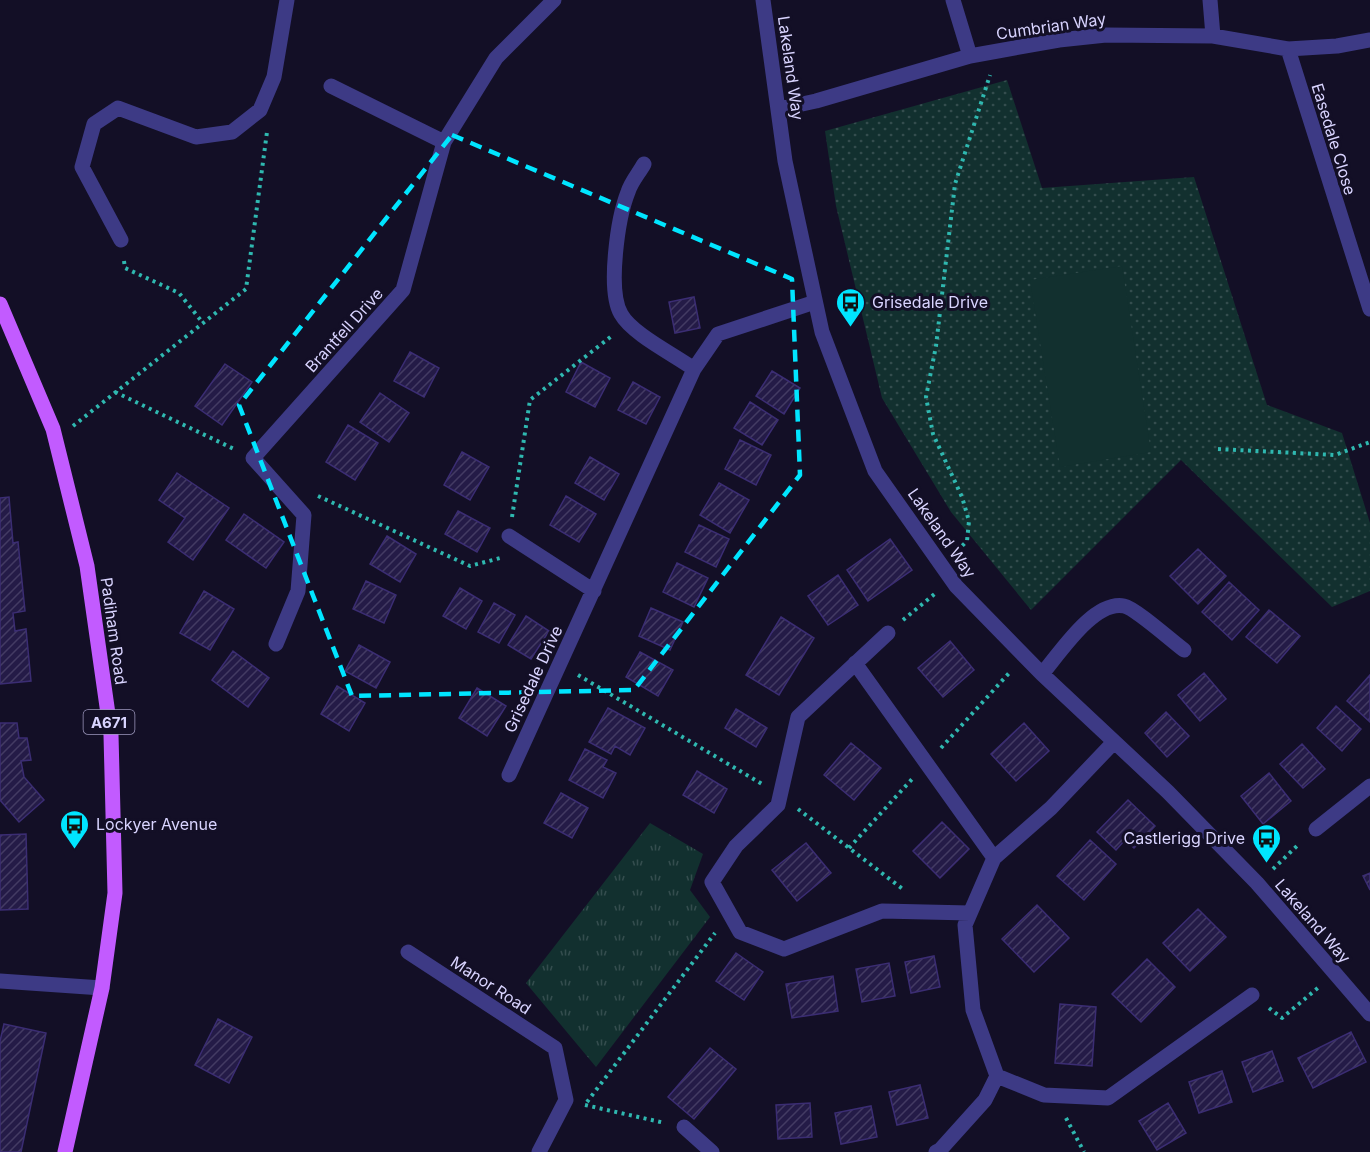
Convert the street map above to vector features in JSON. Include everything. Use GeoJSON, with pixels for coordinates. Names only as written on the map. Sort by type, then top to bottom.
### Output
{"type":"FeatureCollection","features":[{"type":"Feature","properties":{"kind":"main road","name":"Padiham Road"},"geometry":{"type":"LineString","coordinates":[[0,304],[55,441],[87,566],[111,735],[115,892],[102,988],[65,1152]]}},
{"type":"Feature","properties":{"kind":"street"},"geometry":{"type":"LineString","coordinates":[[122,240],[82,167],[94,124],[118,108],[196,137],[232,132],[260,110],[274,77],[287,0]]}},
{"type":"Feature","properties":{"kind":"street","name":"Brantfell Drive"},"geometry":{"type":"LineString","coordinates":[[253,458],[403,290],[444,142],[496,58],[554,0]]}},
{"type":"Feature","properties":{"kind":"street","name":"Lakeland Way"},"geometry":{"type":"LineString","coordinates":[[764,0],[785,161],[822,332],[875,471],[952,580],[1042,674],[1168,792],[1257,883],[1370,1014]]}},
{"type":"Feature","properties":{"kind":"street"},"geometry":{"type":"LineString","coordinates":[[953,0],[978,55]]}},
{"type":"Feature","properties":{"kind":"street"},"geometry":{"type":"LineString","coordinates":[[1210,0],[1213,36]]}},
{"type":"Feature","properties":{"kind":"street","name":"Cumbrian Way"},"geometry":{"type":"LineString","coordinates":[[778,109],[816,101],[978,55],[1059,40],[1106,35],[1213,36],[1288,49],[1337,46],[1370,40]]}},
{"type":"Feature","properties":{"kind":"street","name":"Easedale Close"},"geometry":{"type":"LineString","coordinates":[[1288,49],[1370,309]]}},
{"type":"Feature","properties":{"kind":"street"},"geometry":{"type":"LineString","coordinates":[[331,86],[444,142]]}},
{"type":"Feature","properties":{"kind":"street"},"geometry":{"type":"LineString","coordinates":[[644,164],[628,189],[615,249],[616,296],[620,313],[628,323],[694,369]]}},
{"type":"Feature","properties":{"kind":"street","name":"Grisedale Drive"},"geometry":{"type":"LineString","coordinates":[[509,776],[694,369],[718,334],[815,302]]}},
{"type":"Feature","properties":{"kind":"street"},"geometry":{"type":"LineString","coordinates":[[253,458],[304,515],[298,591],[276,644]]}},
{"type":"Feature","properties":{"kind":"street"},"geometry":{"type":"LineString","coordinates":[[509,536],[534,550],[594,591]]}},
{"type":"Feature","properties":{"kind":"street"},"geometry":{"type":"LineString","coordinates":[[1042,674],[1092,617],[1108,605],[1126,606],[1184,650]]}},
{"type":"Feature","properties":{"kind":"street"},"geometry":{"type":"LineString","coordinates":[[888,633],[798,717],[778,805],[736,846],[712,882],[740,932],[784,949],[882,911],[970,913]]}},
{"type":"Feature","properties":{"kind":"street"},"geometry":{"type":"LineString","coordinates":[[855,663],[994,858]]}},
{"type":"Feature","properties":{"kind":"street"},"geometry":{"type":"LineString","coordinates":[[936,1152],[985,1100],[997,1076],[974,1010],[965,925],[970,913],[994,858],[1051,808],[1114,741]]}},
{"type":"Feature","properties":{"kind":"street"},"geometry":{"type":"LineString","coordinates":[[1316,829],[1370,786]]}},
{"type":"Feature","properties":{"kind":"street","name":"Manor Road"},"geometry":{"type":"LineString","coordinates":[[408,952],[555,1048],[566,1100]]}},
{"type":"Feature","properties":{"kind":"street"},"geometry":{"type":"LineString","coordinates":[[0,981],[102,988]]}},
{"type":"Feature","properties":{"kind":"street"},"geometry":{"type":"LineString","coordinates":[[997,1076],[1044,1095],[1108,1098],[1252,994]]}},
{"type":"Feature","properties":{"kind":"street"},"geometry":{"type":"LineString","coordinates":[[539,1152],[566,1100]]}},
{"type":"Feature","properties":{"kind":"street"},"geometry":{"type":"LineString","coordinates":[[684,1127],[712,1152]]}},
{"type":"Feature","properties":{"kind":"path"},"geometry":{"type":"LineString","coordinates":[[942,567],[967,541],[969,521],[962,497],[933,434],[926,397],[936,346],[955,184],[990,74],[978,55]]}},
{"type":"Feature","properties":{"kind":"path"},"geometry":{"type":"LineString","coordinates":[[55,441],[246,289],[268,124]]}},
{"type":"Feature","properties":{"kind":"path"},"geometry":{"type":"LineString","coordinates":[[122,240],[125,268],[179,293],[203,323]]}},
{"type":"Feature","properties":{"kind":"path"},"geometry":{"type":"LineString","coordinates":[[509,536],[530,400],[628,323]]}},
{"type":"Feature","properties":{"kind":"path"},"geometry":{"type":"LineString","coordinates":[[115,393],[253,458]]}},
{"type":"Feature","properties":{"kind":"path"},"geometry":{"type":"LineString","coordinates":[[1218,449],[1335,455],[1370,442]]}},
{"type":"Feature","properties":{"kind":"path"},"geometry":{"type":"LineString","coordinates":[[309,492],[470,566],[534,550]]}},
{"type":"Feature","properties":{"kind":"path"},"geometry":{"type":"LineString","coordinates":[[888,633],[952,580]]}},
{"type":"Feature","properties":{"kind":"path"},"geometry":{"type":"LineString","coordinates":[[560,665],[780,795],[930,911]]}},
{"type":"Feature","properties":{"kind":"path"},"geometry":{"type":"LineString","coordinates":[[1257,883],[1316,829]]}},
{"type":"Feature","properties":{"kind":"path"},"geometry":{"type":"LineString","coordinates":[[585,1105],[730,914]]}},
{"type":"Feature","properties":{"kind":"path"},"geometry":{"type":"LineString","coordinates":[[1252,994],[1282,1018],[1336,973]]}},
{"type":"Feature","properties":{"kind":"path"},"geometry":{"type":"LineString","coordinates":[[1054,1095],[1084,1152]]}},
{"type":"Feature","properties":{"kind":"path"},"geometry":{"type":"LineString","coordinates":[[566,1100],[684,1127]]}},
{"type":"Feature","properties":{"kind":"highlighted area"},"geometry":{"type":"Polygon","coordinates":[[[452,135],[792,279],[800,475],[634,690],[352,696],[239,405],[452,135]]]}},
{"type":"Feature","properties":{"kind":"green space"},"geometry":{"type":"Polygon","coordinates":[[[1007,80],[1042,188],[1194,177],[1267,405],[1342,433],[1370,523],[1370,591],[1332,607],[1181,460],[1031,610],[951,512],[882,398],[836,206],[825,131],[1007,80]]]}},
{"type":"Feature","properties":{"kind":"green space"},"geometry":{"type":"Polygon","coordinates":[[[1122,266],[1151,452],[1060,467],[1030,280],[1122,266]]]}},
{"type":"Feature","properties":{"kind":"green space"},"geometry":{"type":"Polygon","coordinates":[[[650,823],[703,854],[690,890],[710,917],[596,1067],[526,983],[650,823]]]}},
{"type":"Feature","properties":{"kind":"building"},"geometry":{"type":"Polygon","coordinates":[[[694,297],[700,328],[675,333],[669,302],[694,297]]]}},
{"type":"Feature","properties":{"kind":"building"},"geometry":{"type":"Polygon","coordinates":[[[410,352],[439,368],[424,397],[394,381],[410,352]]]}},
{"type":"Feature","properties":{"kind":"building"},"geometry":{"type":"Polygon","coordinates":[[[581,362],[610,378],[595,407],[566,392],[581,362]]]}},
{"type":"Feature","properties":{"kind":"building"},"geometry":{"type":"Polygon","coordinates":[[[225,364],[252,382],[222,425],[195,406],[225,364]]]}},
{"type":"Feature","properties":{"kind":"building"},"geometry":{"type":"Polygon","coordinates":[[[772,371],[800,388],[784,414],[756,396],[772,371]]]}},
{"type":"Feature","properties":{"kind":"building"},"geometry":{"type":"Polygon","coordinates":[[[633,382],[660,397],[646,424],[618,410],[633,382]]]}},
{"type":"Feature","properties":{"kind":"building"},"geometry":{"type":"Polygon","coordinates":[[[380,393],[409,413],[389,442],[360,422],[380,393]]]}},
{"type":"Feature","properties":{"kind":"building"},"geometry":{"type":"Polygon","coordinates":[[[750,402],[778,420],[762,445],[734,428],[750,402]]]}},
{"type":"Feature","properties":{"kind":"building"},"geometry":{"type":"Polygon","coordinates":[[[348,425],[378,443],[355,480],[326,462],[348,425]]]}},
{"type":"Feature","properties":{"kind":"building"},"geometry":{"type":"Polygon","coordinates":[[[740,440],[771,455],[756,485],[725,469],[740,440]]]}},
{"type":"Feature","properties":{"kind":"building"},"geometry":{"type":"Polygon","coordinates":[[[462,452],[489,467],[470,500],[444,485],[462,452]]]}},
{"type":"Feature","properties":{"kind":"building"},"geometry":{"type":"Polygon","coordinates":[[[590,457],[619,474],[604,500],[575,483],[590,457]]]}},
{"type":"Feature","properties":{"kind":"building"},"geometry":{"type":"Polygon","coordinates":[[[177,473],[229,508],[193,560],[168,542],[185,518],[159,500],[177,473]]]}},
{"type":"Feature","properties":{"kind":"building"},"geometry":{"type":"Polygon","coordinates":[[[719,483],[749,500],[730,533],[700,515],[719,483]]]}},
{"type":"Feature","properties":{"kind":"building"},"geometry":{"type":"Polygon","coordinates":[[[566,496],[596,514],[579,542],[550,525],[566,496]]]}},
{"type":"Feature","properties":{"kind":"building"},"geometry":{"type":"Polygon","coordinates":[[[9,497],[13,543],[18,542],[25,611],[13,613],[15,631],[26,629],[31,681],[0,684],[0,498],[9,497]]]}},
{"type":"Feature","properties":{"kind":"building"},"geometry":{"type":"Polygon","coordinates":[[[458,511],[490,528],[477,552],[445,534],[458,511]]]}},
{"type":"Feature","properties":{"kind":"building"},"geometry":{"type":"Polygon","coordinates":[[[244,514],[284,542],[266,568],[226,540],[244,514]]]}},
{"type":"Feature","properties":{"kind":"building"},"geometry":{"type":"Polygon","coordinates":[[[699,525],[729,539],[716,567],[685,552],[699,525]]]}},
{"type":"Feature","properties":{"kind":"building"},"geometry":{"type":"Polygon","coordinates":[[[387,536],[416,554],[400,582],[370,564],[387,536]]]}},
{"type":"Feature","properties":{"kind":"building"},"geometry":{"type":"Polygon","coordinates":[[[890,539],[912,570],[868,601],[847,570],[890,539]]]}},
{"type":"Feature","properties":{"kind":"building"},"geometry":{"type":"Polygon","coordinates":[[[1198,549],[1226,576],[1198,604],[1170,576],[1198,549]]]}},
{"type":"Feature","properties":{"kind":"building"},"geometry":{"type":"Polygon","coordinates":[[[677,563],[708,578],[694,607],[663,592],[677,563]]]}},
{"type":"Feature","properties":{"kind":"building"},"geometry":{"type":"Polygon","coordinates":[[[838,575],[858,605],[828,625],[808,596],[838,575]]]}},
{"type":"Feature","properties":{"kind":"building"},"geometry":{"type":"Polygon","coordinates":[[[366,581],[396,595],[384,623],[353,609],[366,581]]]}},
{"type":"Feature","properties":{"kind":"building"},"geometry":{"type":"Polygon","coordinates":[[[1229,582],[1259,610],[1232,640],[1202,612],[1229,582]]]}},
{"type":"Feature","properties":{"kind":"building"},"geometry":{"type":"Polygon","coordinates":[[[460,588],[482,601],[466,629],[443,616],[460,588]]]}},
{"type":"Feature","properties":{"kind":"building"},"geometry":{"type":"Polygon","coordinates":[[[204,591],[234,609],[210,650],[180,633],[204,591]]]}},
{"type":"Feature","properties":{"kind":"building"},"geometry":{"type":"Polygon","coordinates":[[[494,603],[515,615],[499,643],[478,632],[494,603]]]}},
{"type":"Feature","properties":{"kind":"building"},"geometry":{"type":"Polygon","coordinates":[[[651,608],[683,622],[670,650],[639,636],[651,608]]]}},
{"type":"Feature","properties":{"kind":"building"},"geometry":{"type":"Polygon","coordinates":[[[1269,610],[1300,636],[1277,663],[1246,637],[1269,610]]]}},
{"type":"Feature","properties":{"kind":"building"},"geometry":{"type":"Polygon","coordinates":[[[526,616],[549,631],[531,659],[508,645],[526,616]]]}},
{"type":"Feature","properties":{"kind":"building"},"geometry":{"type":"Polygon","coordinates":[[[781,617],[814,638],[779,695],[746,675],[781,617]]]}},
{"type":"Feature","properties":{"kind":"building"},"geometry":{"type":"Polygon","coordinates":[[[950,641],[974,670],[943,697],[918,668],[950,641]]]}},
{"type":"Feature","properties":{"kind":"building"},"geometry":{"type":"Polygon","coordinates":[[[359,645],[390,662],[376,688],[345,671],[359,645]]]}},
{"type":"Feature","properties":{"kind":"building"},"geometry":{"type":"Polygon","coordinates":[[[233,651],[269,678],[248,707],[212,680],[233,651]]]}},
{"type":"Feature","properties":{"kind":"building"},"geometry":{"type":"Polygon","coordinates":[[[640,652],[673,670],[658,696],[626,677],[640,652]]]}},
{"type":"Feature","properties":{"kind":"building"},"geometry":{"type":"Polygon","coordinates":[[[1204,673],[1226,699],[1200,721],[1178,695],[1204,673]]]}},
{"type":"Feature","properties":{"kind":"building"},"geometry":{"type":"Polygon","coordinates":[[[1370,675],[1370,722],[1347,701],[1370,675]]]}},
{"type":"Feature","properties":{"kind":"building"},"geometry":{"type":"Polygon","coordinates":[[[337,686],[365,703],[349,731],[321,714],[337,686]]]}},
{"type":"Feature","properties":{"kind":"building"},"geometry":{"type":"Polygon","coordinates":[[[477,688],[506,706],[487,736],[459,718],[477,688]]]}},
{"type":"Feature","properties":{"kind":"building"},"geometry":{"type":"Polygon","coordinates":[[[1336,706],[1361,729],[1342,751],[1317,728],[1336,706]]]}},
{"type":"Feature","properties":{"kind":"building"},"geometry":{"type":"Polygon","coordinates":[[[608,708],[645,728],[630,755],[615,746],[611,754],[589,742],[608,708]]]}},
{"type":"Feature","properties":{"kind":"building"},"geometry":{"type":"Polygon","coordinates":[[[736,709],[767,728],[756,747],[725,728],[736,709]]]}},
{"type":"Feature","properties":{"kind":"building"},"geometry":{"type":"Polygon","coordinates":[[[1166,712],[1189,736],[1167,757],[1145,733],[1166,712]]]}},
{"type":"Feature","properties":{"kind":"building"},"geometry":{"type":"Polygon","coordinates":[[[0,723],[17,723],[19,738],[27,738],[31,760],[21,761],[24,777],[44,800],[19,822],[0,800],[0,723]]]}},
{"type":"Feature","properties":{"kind":"building"},"geometry":{"type":"Polygon","coordinates":[[[1024,723],[1049,751],[1016,781],[991,754],[1024,723]]]}},
{"type":"Feature","properties":{"kind":"building"},"geometry":{"type":"Polygon","coordinates":[[[851,743],[881,768],[854,800],[824,775],[851,743]]]}},
{"type":"Feature","properties":{"kind":"building"},"geometry":{"type":"Polygon","coordinates":[[[1302,744],[1325,769],[1303,788],[1280,764],[1302,744]]]}},
{"type":"Feature","properties":{"kind":"building"},"geometry":{"type":"Polygon","coordinates":[[[585,749],[607,760],[603,767],[616,773],[603,798],[569,780],[585,749]]]}},
{"type":"Feature","properties":{"kind":"building"},"geometry":{"type":"Polygon","coordinates":[[[697,771],[727,789],[714,813],[683,795],[697,771]]]}},
{"type":"Feature","properties":{"kind":"building"},"geometry":{"type":"Polygon","coordinates":[[[1269,773],[1291,801],[1263,824],[1241,796],[1269,773]]]}},
{"type":"Feature","properties":{"kind":"building"},"geometry":{"type":"Polygon","coordinates":[[[561,793],[588,808],[572,838],[544,823],[561,793]]]}},
{"type":"Feature","properties":{"kind":"building"},"geometry":{"type":"Polygon","coordinates":[[[1128,800],[1155,826],[1134,848],[1125,840],[1116,850],[1097,832],[1128,800]]]}},
{"type":"Feature","properties":{"kind":"building"},"geometry":{"type":"Polygon","coordinates":[[[942,822],[969,849],[940,878],[913,851],[942,822]]]}},
{"type":"Feature","properties":{"kind":"building"},"geometry":{"type":"Polygon","coordinates":[[[26,834],[28,909],[0,910],[0,835],[26,834]]]}},
{"type":"Feature","properties":{"kind":"building"},"geometry":{"type":"Polygon","coordinates":[[[1090,840],[1116,864],[1084,900],[1057,876],[1090,840]]]}},
{"type":"Feature","properties":{"kind":"building"},"geometry":{"type":"Polygon","coordinates":[[[806,843],[831,873],[797,901],[772,870],[806,843]]]}},
{"type":"Feature","properties":{"kind":"building"},"geometry":{"type":"Polygon","coordinates":[[[1370,873],[1370,890],[1363,876],[1370,873]]]}},
{"type":"Feature","properties":{"kind":"building"},"geometry":{"type":"Polygon","coordinates":[[[1037,905],[1069,938],[1034,972],[1002,939],[1037,905]]]}},
{"type":"Feature","properties":{"kind":"building"},"geometry":{"type":"Polygon","coordinates":[[[1198,909],[1226,937],[1190,971],[1163,943],[1198,909]]]}},
{"type":"Feature","properties":{"kind":"building"},"geometry":{"type":"Polygon","coordinates":[[[736,953],[763,972],[744,1000],[716,981],[736,953]]]}},
{"type":"Feature","properties":{"kind":"building"},"geometry":{"type":"Polygon","coordinates":[[[934,956],[940,987],[911,993],[905,962],[934,956]]]}},
{"type":"Feature","properties":{"kind":"building"},"geometry":{"type":"Polygon","coordinates":[[[1147,959],[1175,987],[1141,1022],[1112,994],[1147,959]]]}},
{"type":"Feature","properties":{"kind":"building"},"geometry":{"type":"Polygon","coordinates":[[[889,963],[895,996],[862,1002],[856,969],[889,963]]]}},
{"type":"Feature","properties":{"kind":"building"},"geometry":{"type":"Polygon","coordinates":[[[833,976],[838,1011],[792,1018],[786,984],[833,976]]]}},
{"type":"Feature","properties":{"kind":"building"},"geometry":{"type":"Polygon","coordinates":[[[1060,1004],[1096,1007],[1092,1066],[1055,1063],[1060,1004]]]}},
{"type":"Feature","properties":{"kind":"building"},"geometry":{"type":"Polygon","coordinates":[[[218,1019],[252,1037],[229,1083],[195,1065],[218,1019]]]}},
{"type":"Feature","properties":{"kind":"building"},"geometry":{"type":"Polygon","coordinates":[[[4,1024],[46,1033],[21,1152],[0,1152],[0,1041],[4,1024]]]}},
{"type":"Feature","properties":{"kind":"building"},"geometry":{"type":"Polygon","coordinates":[[[1351,1032],[1366,1062],[1313,1088],[1298,1058],[1351,1032]]]}},
{"type":"Feature","properties":{"kind":"building"},"geometry":{"type":"Polygon","coordinates":[[[710,1048],[736,1069],[694,1119],[668,1097],[710,1048]]]}},
{"type":"Feature","properties":{"kind":"building"},"geometry":{"type":"Polygon","coordinates":[[[1272,1051],[1283,1081],[1253,1092],[1242,1062],[1272,1051]]]}},
{"type":"Feature","properties":{"kind":"building"},"geometry":{"type":"Polygon","coordinates":[[[1222,1071],[1232,1102],[1199,1113],[1189,1082],[1222,1071]]]}},
{"type":"Feature","properties":{"kind":"building"},"geometry":{"type":"Polygon","coordinates":[[[920,1085],[928,1118],[897,1125],[889,1092],[920,1085]]]}},
{"type":"Feature","properties":{"kind":"building"},"geometry":{"type":"Polygon","coordinates":[[[810,1103],[812,1137],[778,1139],[776,1105],[810,1103]]]}},
{"type":"Feature","properties":{"kind":"building"},"geometry":{"type":"Polygon","coordinates":[[[1168,1103],[1186,1133],[1157,1150],[1139,1121],[1168,1103]]]}},
{"type":"Feature","properties":{"kind":"building"},"geometry":{"type":"Polygon","coordinates":[[[871,1106],[877,1137],[841,1144],[835,1113],[871,1106]]]}},
{"type":"Feature","properties":{"kind":"place","name":"Grisedale Drive"},"geometry":{"type":"Point","coordinates":[851,328]}},
{"type":"Feature","properties":{"kind":"place","name":"Lockyer Avenue"},"geometry":{"type":"Point","coordinates":[75,850]}},
{"type":"Feature","properties":{"kind":"place","name":"Castlerigg Drive"},"geometry":{"type":"Point","coordinates":[1266,864]}}]}
